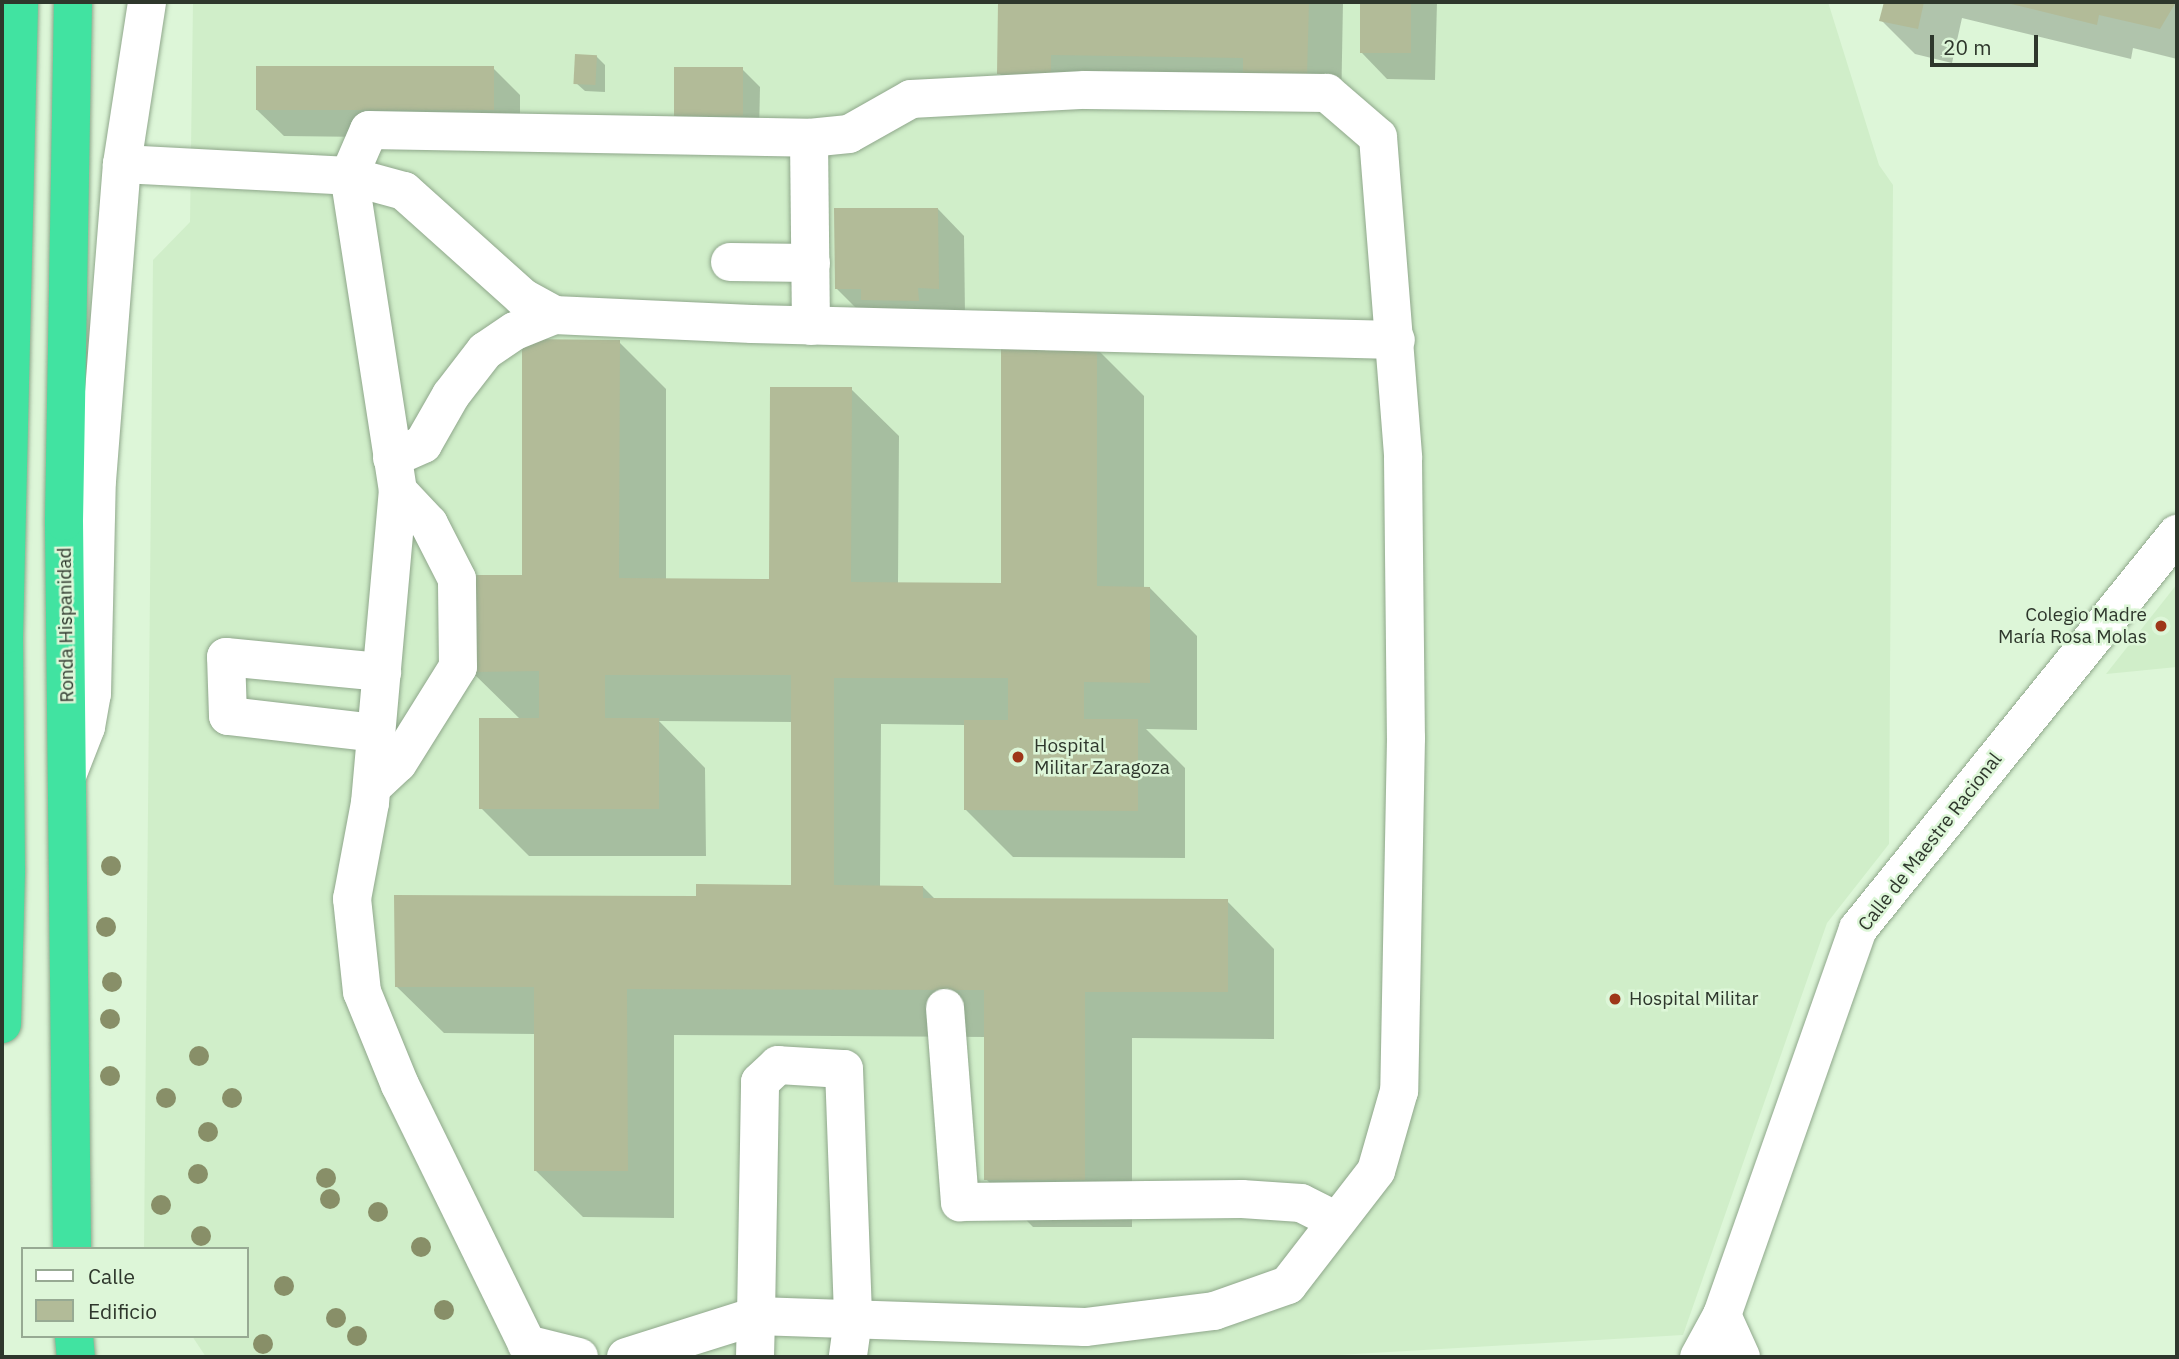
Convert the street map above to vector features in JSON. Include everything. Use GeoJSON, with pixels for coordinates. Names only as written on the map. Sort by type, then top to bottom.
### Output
{"type":"FeatureCollection","features":[{"type":"Feature","properties":{"kind":"highway"},"geometry":{"type":"LineString","coordinates":[[2,1024],[8,127],[19,2]]}},
{"type":"Feature","properties":{"kind":"highway","name":"Ronda Hispanidad"},"geometry":{"type":"LineString","coordinates":[[72,1247],[64,522],[73,2]]}},
{"type":"Feature","properties":{"kind":"highway"},"geometry":{"type":"LineString","coordinates":[[74,1338],[76,1357]]}},
{"type":"Feature","properties":{"kind":"street"},"geometry":{"type":"LineString","coordinates":[[68,773],[86,727],[92,694],[97,481],[122,164],[147,2]]}},
{"type":"Feature","properties":{"kind":"street"},"geometry":{"type":"LineString","coordinates":[[579,1357],[527,1344],[400,1085],[362,992],[352,899],[372,787],[395,475],[349,176],[369,130],[809,138],[849,134],[911,99],[1085,90],[1327,93],[1378,137],[1396,340],[1403,458],[1406,738],[1399,1091],[1376,1171],[1288,1284],[1214,1311],[1085,1327],[756,1316],[626,1357]]}},
{"type":"Feature","properties":{"kind":"street"},"geometry":{"type":"LineString","coordinates":[[809,138],[811,326]]}},
{"type":"Feature","properties":{"kind":"street"},"geometry":{"type":"LineString","coordinates":[[122,164],[349,176],[404,191],[522,296],[554,315]]}},
{"type":"Feature","properties":{"kind":"street"},"geometry":{"type":"LineString","coordinates":[[730,262],[811,263]]}},
{"type":"Feature","properties":{"kind":"street"},"geometry":{"type":"LineString","coordinates":[[395,475],[423,444],[451,395],[485,351],[515,331],[554,315],[811,326],[1396,340]]}},
{"type":"Feature","properties":{"kind":"street"},"geometry":{"type":"LineString","coordinates":[[372,787],[398,763],[458,667],[457,579],[429,524],[395,475]]}},
{"type":"Feature","properties":{"kind":"street","name":"Calle de Maestre Racional"},"geometry":{"type":"LineString","coordinates":[[1699,1357],[1722,1315],[1858,929],[2177,534]]}},
{"type":"Feature","properties":{"kind":"street"},"geometry":{"type":"LineString","coordinates":[[376,733],[228,716],[226,657],[382,672]]}},
{"type":"Feature","properties":{"kind":"street"},"geometry":{"type":"LineString","coordinates":[[945,1007],[960,1202],[1242,1199],[1301,1203],[1337,1221]]}},
{"type":"Feature","properties":{"kind":"street"},"geometry":{"type":"LineString","coordinates":[[755,1357],[760,1082],[778,1065],[844,1069],[853,1320],[848,1357]]}},
{"type":"Feature","properties":{"kind":"street"},"geometry":{"type":"LineString","coordinates":[[1722,1315],[1741,1357]]}},
{"type":"Feature","properties":{"kind":"shaded area","name":"Hospital Militar Zaragoza"},"geometry":{"type":"Polygon","coordinates":[[[193,2],[1828,2],[1879,165],[1893,185],[1889,844],[1827,923],[1683,1335],[1304,1357],[206,1357],[193,1338],[248,1338],[248,1247],[144,1247],[153,260],[190,222],[193,2]]]}},
{"type":"Feature","properties":{"kind":"shaded area","name":"Colegio Madre María Rosa Molas"},"geometry":{"type":"Polygon","coordinates":[[[2177,584],[2177,667],[2106,674],[2177,584]]]}},
{"type":"Feature","properties":{"kind":"building"},"geometry":{"type":"Polygon","coordinates":[[[998,2],[1309,2],[1307,77],[1243,75],[1243,58],[1051,55],[1051,75],[997,74],[998,2]]]}},
{"type":"Feature","properties":{"kind":"building"},"geometry":{"type":"Polygon","coordinates":[[[1360,2],[1411,2],[1411,53],[1360,53],[1360,2]]]}},
{"type":"Feature","properties":{"kind":"building"},"geometry":{"type":"Polygon","coordinates":[[[1884,2],[1924,2],[1918,29],[1879,21],[1884,2]]]}},
{"type":"Feature","properties":{"kind":"building"},"geometry":{"type":"Polygon","coordinates":[[[2003,2],[2176,2],[2160,29],[2099,15],[2097,25],[2003,2]]]}},
{"type":"Feature","properties":{"kind":"building"},"geometry":{"type":"Polygon","coordinates":[[[575,54],[597,55],[595,85],[573,84],[575,54]]]}},
{"type":"Feature","properties":{"kind":"building"},"geometry":{"type":"Polygon","coordinates":[[[256,66],[494,66],[494,110],[256,110],[256,66]]]}},
{"type":"Feature","properties":{"kind":"building"},"geometry":{"type":"Polygon","coordinates":[[[674,67],[743,67],[743,116],[674,116],[674,67]]]}},
{"type":"Feature","properties":{"kind":"building"},"geometry":{"type":"Polygon","coordinates":[[[834,208],[938,208],[939,289],[918,288],[919,301],[861,300],[861,289],[835,289],[834,208]]]}},
{"type":"Feature","properties":{"kind":"building"},"geometry":{"type":"Polygon","coordinates":[[[522,339],[620,340],[619,578],[769,579],[770,387],[852,387],[851,582],[1001,583],[1001,346],[1097,346],[1097,586],[1150,587],[1150,683],[1084,682],[1084,719],[1138,719],[1138,811],[964,810],[964,720],[1008,720],[1008,678],[834,678],[834,885],[923,886],[923,898],[1228,899],[1228,992],[1085,992],[1085,1180],[984,1180],[984,990],[627,989],[628,1171],[534,1171],[534,987],[395,987],[394,895],[696,896],[696,884],[791,885],[791,675],[605,675],[605,718],[659,718],[659,809],[479,809],[479,718],[539,718],[539,671],[469,672],[469,575],[522,575],[522,339]]]}},
{"type":"Feature","properties":{"kind":"place","name":"Colegio Madre María Rosa Molas"},"geometry":{"type":"Point","coordinates":[2161,626]}},
{"type":"Feature","properties":{"kind":"place","name":"Hospital Militar Zaragoza"},"geometry":{"type":"Point","coordinates":[1018,757]}},
{"type":"Feature","properties":{"kind":"place","name":"Hospital Militar"},"geometry":{"type":"Point","coordinates":[1615,999]}}]}
